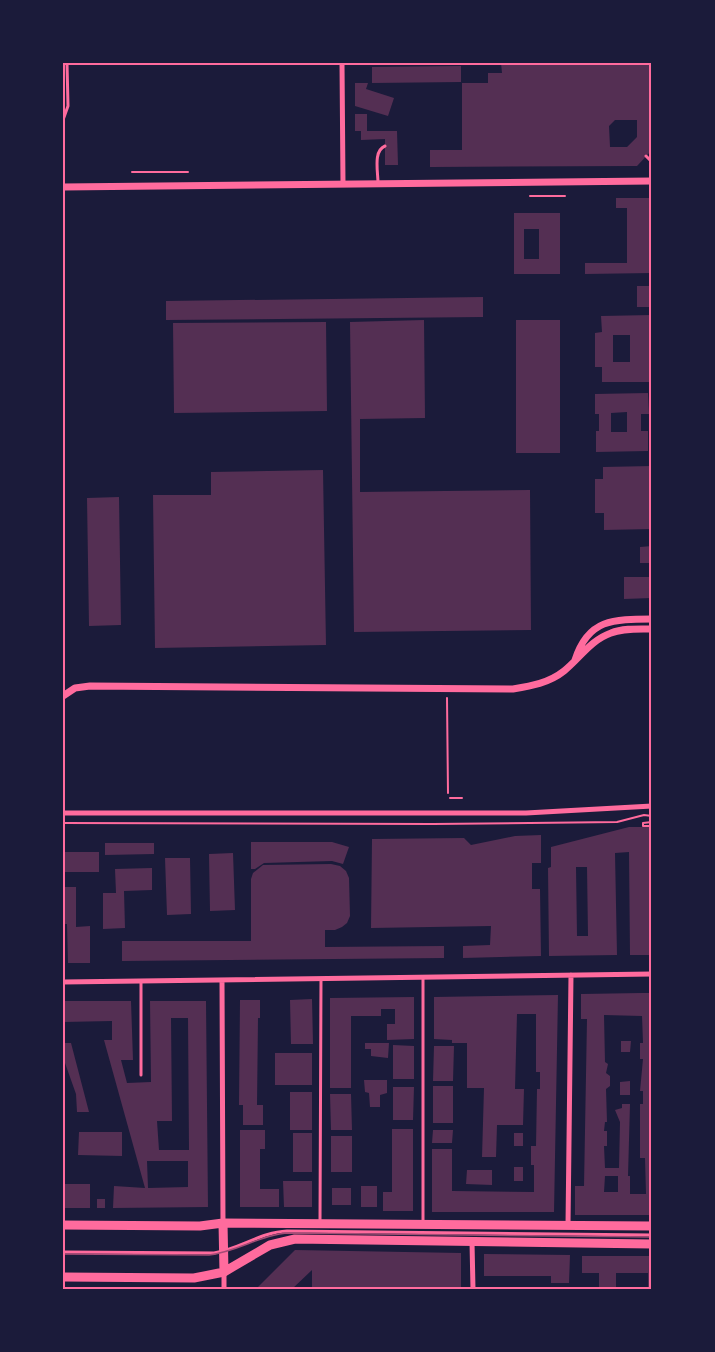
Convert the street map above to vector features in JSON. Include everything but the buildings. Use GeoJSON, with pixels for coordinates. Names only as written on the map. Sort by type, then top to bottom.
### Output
{"type":"FeatureCollection","features":[{"type":"Feature","properties":{"kind":"main road"},"geometry":{"type":"LineString","coordinates":[[63,1225],[200,1226],[223,1223],[320,1223],[652,1226]]}},
{"type":"Feature","properties":{"kind":"main road"},"geometry":{"type":"LineString","coordinates":[[223,1223],[224,1272]]}},
{"type":"Feature","properties":{"kind":"main road"},"geometry":{"type":"LineString","coordinates":[[63,1277],[194,1278],[224,1272],[270,1245],[286,1240],[652,1244]]}},
{"type":"Feature","properties":{"kind":"street"},"geometry":{"type":"LineString","coordinates":[[342,63],[343,184]]}},
{"type":"Feature","properties":{"kind":"street"},"geometry":{"type":"LineString","coordinates":[[63,187],[652,181]]}},
{"type":"Feature","properties":{"kind":"street"},"geometry":{"type":"LineString","coordinates":[[574,662],[580,644],[594,629],[616,621],[652,619]]}},
{"type":"Feature","properties":{"kind":"street"},"geometry":{"type":"LineString","coordinates":[[63,696],[75,688],[90,686],[513,689],[542,683],[563,672],[592,644],[610,633],[621,630],[652,629]]}},
{"type":"Feature","properties":{"kind":"street"},"geometry":{"type":"LineString","coordinates":[[63,813],[526,813],[652,806]]}},
{"type":"Feature","properties":{"kind":"street"},"geometry":{"type":"LineString","coordinates":[[63,982],[652,974]]}},
{"type":"Feature","properties":{"kind":"street"},"geometry":{"type":"LineString","coordinates":[[568,1225],[571,975]]}},
{"type":"Feature","properties":{"kind":"street"},"geometry":{"type":"LineString","coordinates":[[222,980],[223,1223]]}},
{"type":"Feature","properties":{"kind":"street"},"geometry":{"type":"LineString","coordinates":[[472,1242],[473,1289]]}},
{"type":"Feature","properties":{"kind":"street"},"geometry":{"type":"LineString","coordinates":[[224,1272],[224,1289]]}},
{"type":"Feature","properties":{"kind":"lane"},"geometry":{"type":"LineString","coordinates":[[63,120],[68,106],[68,63]]}},
{"type":"Feature","properties":{"kind":"lane"},"geometry":{"type":"LineString","coordinates":[[378,183],[377,153],[381,147],[385,146]]}},
{"type":"Feature","properties":{"kind":"lane"},"geometry":{"type":"LineString","coordinates":[[646,156],[652,162]]}},
{"type":"Feature","properties":{"kind":"lane"},"geometry":{"type":"LineString","coordinates":[[423,978],[423,1224]]}},
{"type":"Feature","properties":{"kind":"lane"},"geometry":{"type":"LineString","coordinates":[[320,1223],[321,979]]}},
{"type":"Feature","properties":{"kind":"lane"},"geometry":{"type":"LineString","coordinates":[[141,981],[141,1075]]}},
{"type":"Feature","properties":{"kind":"lane"},"geometry":{"type":"LineString","coordinates":[[63,1252],[208,1253],[223,1251],[269,1233],[287,1231],[652,1234]]}},
{"type":"Feature","properties":{"kind":"path"},"geometry":{"type":"LineString","coordinates":[[132,172],[188,172]]}},
{"type":"Feature","properties":{"kind":"path"},"geometry":{"type":"LineString","coordinates":[[530,196],[565,196]]}},
{"type":"Feature","properties":{"kind":"path"},"geometry":{"type":"LineString","coordinates":[[447,698],[448,793]]}},
{"type":"Feature","properties":{"kind":"path"},"geometry":{"type":"LineString","coordinates":[[450,798],[462,798]]}},
{"type":"Feature","properties":{"kind":"path"},"geometry":{"type":"LineString","coordinates":[[63,823],[617,822],[644,815],[652,816]]}},
{"type":"Feature","properties":{"kind":"tram line"},"geometry":{"type":"LineString","coordinates":[[63,1254],[209,1255],[269,1236],[290,1233],[652,1237]]}}]}
